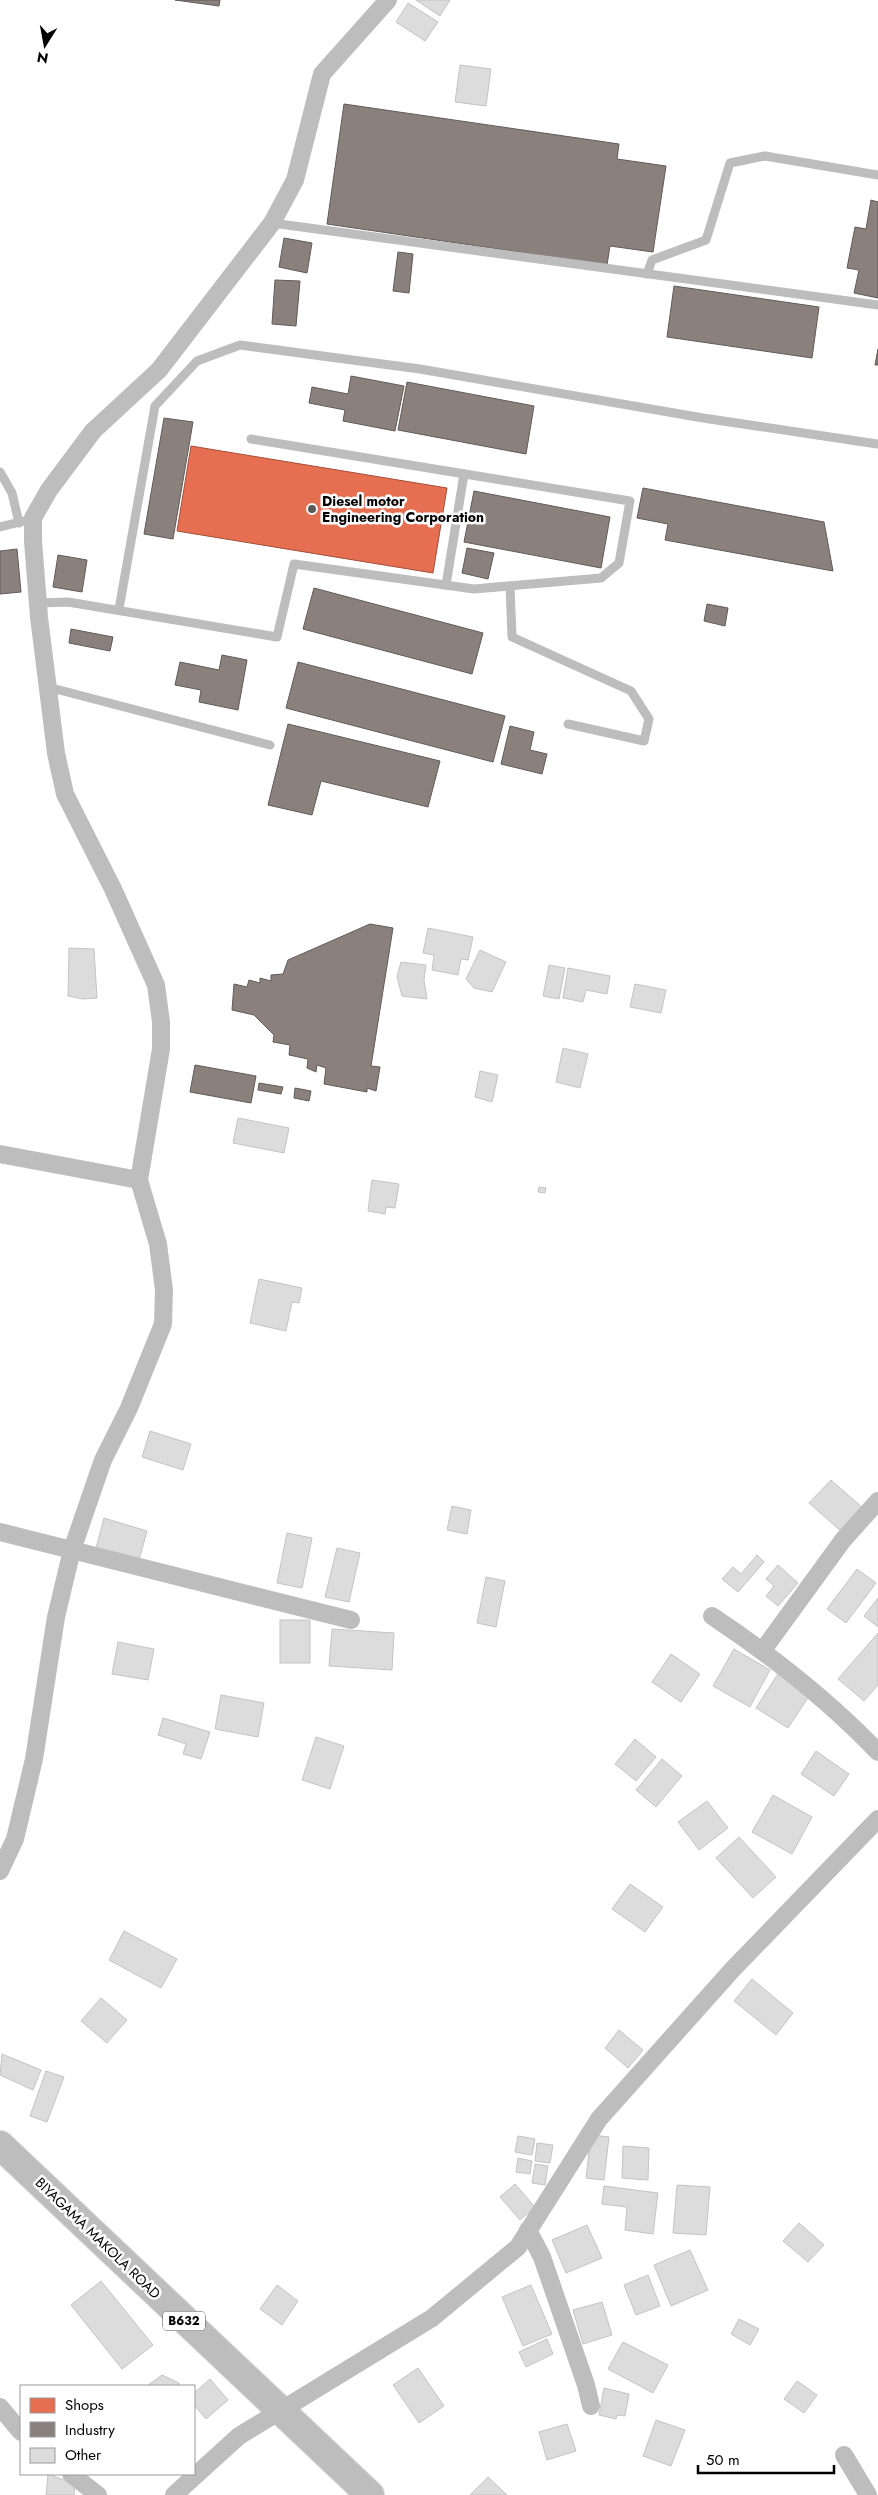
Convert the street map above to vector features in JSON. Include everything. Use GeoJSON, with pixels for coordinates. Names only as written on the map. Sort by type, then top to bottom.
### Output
{"type":"FeatureCollection","features":[{"type":"Feature","properties":{"kind":"main road","name":"BIYAGAMA MAKOLA ROAD"},"geometry":{"type":"LineString","coordinates":[[0,2145],[370,2495]]}},
{"type":"Feature","properties":{"kind":"street"},"geometry":{"type":"LineString","coordinates":[[0,1871],[14,1839],[34,1759],[56,1617],[72,1550],[103,1460],[129,1408],[163,1324],[164,1290],[158,1244],[139,1180],[161,1049],[161,1022],[156,985],[113,889],[65,794],[56,754],[33,541],[26,520],[93,431],[159,370],[272,223],[295,180],[322,74],[388,0]]}},
{"type":"Feature","properties":{"kind":"street"},"geometry":{"type":"LineString","coordinates":[[0,1154],[139,1180]]}},
{"type":"Feature","properties":{"kind":"street"},"geometry":{"type":"LineString","coordinates":[[763,1650],[843,1540],[878,1501]]}},
{"type":"Feature","properties":{"kind":"street"},"geometry":{"type":"LineString","coordinates":[[0,1532],[351,1620]]}},
{"type":"Feature","properties":{"kind":"street"},"geometry":{"type":"LineString","coordinates":[[712,1616],[763,1650],[817,1694],[878,1752]]}},
{"type":"Feature","properties":{"kind":"street"},"geometry":{"type":"LineString","coordinates":[[174,2495],[239,2436],[432,2318],[518,2247],[599,2118],[732,1970],[878,1819]]}},
{"type":"Feature","properties":{"kind":"street"},"geometry":{"type":"LineString","coordinates":[[528,2230],[542,2257],[586,2385],[591,2406]]}},
{"type":"Feature","properties":{"kind":"street"},"geometry":{"type":"LineString","coordinates":[[0,2407],[20,2431]]}},
{"type":"Feature","properties":{"kind":"street"},"geometry":{"type":"LineString","coordinates":[[844,2455],[868,2495]]}},
{"type":"Feature","properties":{"kind":"street"},"geometry":{"type":"LineString","coordinates":[[72,2475],[98,2495]]}},
{"type":"Feature","properties":{"kind":"lane"},"geometry":{"type":"LineString","coordinates":[[647,274],[652,260],[706,240],[730,163],[765,156],[878,175]]}},
{"type":"Feature","properties":{"kind":"lane"},"geometry":{"type":"LineString","coordinates":[[272,223],[878,305]]}},
{"type":"Feature","properties":{"kind":"lane"},"geometry":{"type":"LineString","coordinates":[[119,609],[154,406],[197,362],[240,345],[420,369],[703,418],[877,444]]}},
{"type":"Feature","properties":{"kind":"lane"},"geometry":{"type":"LineString","coordinates":[[39,602],[68,602],[119,609],[277,637],[294,564],[474,589],[601,578],[619,563],[630,501],[251,439]]}},
{"type":"Feature","properties":{"kind":"lane"},"geometry":{"type":"LineString","coordinates":[[0,472],[26,520],[0,527]]}},
{"type":"Feature","properties":{"kind":"lane"},"geometry":{"type":"LineString","coordinates":[[446,585],[464,474]]}},
{"type":"Feature","properties":{"kind":"lane"},"geometry":{"type":"LineString","coordinates":[[510,586],[512,637],[632,690],[649,719],[644,741],[568,724]]}},
{"type":"Feature","properties":{"kind":"lane"},"geometry":{"type":"LineString","coordinates":[[48,687],[270,745]]}},
{"type":"Feature","properties":{"kind":"building: Shops","name":"Diesel motor Engineering Corporation"},"geometry":{"type":"Polygon","coordinates":[[[191,446],[447,488],[433,573],[177,531],[191,446]]]}},
{"type":"Feature","properties":{"kind":"building: Industry"},"geometry":{"type":"Polygon","coordinates":[[[175,0],[220,0],[219,6],[175,0]]]}},
{"type":"Feature","properties":{"kind":"building: Industry"},"geometry":{"type":"Polygon","coordinates":[[[344,104],[619,144],[617,159],[666,166],[653,252],[610,246],[607,265],[327,224],[344,104]]]}},
{"type":"Feature","properties":{"kind":"building: Industry"},"geometry":{"type":"Polygon","coordinates":[[[871,200],[878,202],[878,298],[854,293],[859,270],[847,268],[855,227],[866,229],[871,200]]]}},
{"type":"Feature","properties":{"kind":"building: Industry"},"geometry":{"type":"Polygon","coordinates":[[[284,238],[312,243],[307,273],[279,267],[284,238]]]}},
{"type":"Feature","properties":{"kind":"building: Industry"},"geometry":{"type":"Polygon","coordinates":[[[398,252],[413,254],[409,293],[393,291],[398,252]]]}},
{"type":"Feature","properties":{"kind":"building: Industry"},"geometry":{"type":"Polygon","coordinates":[[[275,280],[300,281],[296,326],[272,324],[275,280]]]}},
{"type":"Feature","properties":{"kind":"building: Industry"},"geometry":{"type":"Polygon","coordinates":[[[674,286],[819,307],[812,358],[667,337],[674,286]]]}},
{"type":"Feature","properties":{"kind":"building: Industry"},"geometry":{"type":"Polygon","coordinates":[[[878,349],[878,365],[875,365],[878,349]]]}},
{"type":"Feature","properties":{"kind":"building: Industry"},"geometry":{"type":"Polygon","coordinates":[[[351,376],[404,386],[395,431],[343,421],[345,410],[309,403],[312,387],[348,394],[351,376]]]}},
{"type":"Feature","properties":{"kind":"building: Industry"},"geometry":{"type":"Polygon","coordinates":[[[407,382],[534,406],[526,454],[398,430],[407,382]]]}},
{"type":"Feature","properties":{"kind":"building: Industry"},"geometry":{"type":"Polygon","coordinates":[[[164,418],[193,422],[173,539],[144,534],[164,418]]]}},
{"type":"Feature","properties":{"kind":"building: Industry"},"geometry":{"type":"Polygon","coordinates":[[[643,488],[824,522],[833,571],[665,540],[668,524],[637,518],[643,488]]]}},
{"type":"Feature","properties":{"kind":"building: Industry"},"geometry":{"type":"Polygon","coordinates":[[[474,491],[610,517],[601,568],[464,542],[474,491]]]}},
{"type":"Feature","properties":{"kind":"building: Industry"},"geometry":{"type":"Polygon","coordinates":[[[467,548],[494,553],[488,579],[462,573],[467,548]]]}},
{"type":"Feature","properties":{"kind":"building: Industry"},"geometry":{"type":"Polygon","coordinates":[[[17,549],[21,592],[0,594],[0,551],[17,549]]]}},
{"type":"Feature","properties":{"kind":"building: Industry"},"geometry":{"type":"Polygon","coordinates":[[[58,555],[87,560],[82,592],[53,587],[58,555]]]}},
{"type":"Feature","properties":{"kind":"building: Industry"},"geometry":{"type":"Polygon","coordinates":[[[314,588],[483,633],[472,674],[303,629],[314,588]]]}},
{"type":"Feature","properties":{"kind":"building: Industry"},"geometry":{"type":"Polygon","coordinates":[[[707,604],[728,608],[725,626],[704,621],[707,604]]]}},
{"type":"Feature","properties":{"kind":"building: Industry"},"geometry":{"type":"Polygon","coordinates":[[[71,629],[113,637],[110,651],[69,643],[71,629]]]}},
{"type":"Feature","properties":{"kind":"building: Industry"},"geometry":{"type":"Polygon","coordinates":[[[222,655],[247,660],[238,710],[199,702],[201,690],[175,685],[180,662],[219,670],[222,655]]]}},
{"type":"Feature","properties":{"kind":"building: Industry"},"geometry":{"type":"Polygon","coordinates":[[[298,662],[505,716],[493,762],[286,708],[298,662]]]}},
{"type":"Feature","properties":{"kind":"building: Industry"},"geometry":{"type":"Polygon","coordinates":[[[288,724],[440,761],[428,807],[321,781],[312,815],[268,805],[288,724]]]}},
{"type":"Feature","properties":{"kind":"building: Industry"},"geometry":{"type":"Polygon","coordinates":[[[510,726],[534,732],[530,750],[547,754],[542,774],[501,764],[510,726]]]}},
{"type":"Feature","properties":{"kind":"building: Industry"},"geometry":{"type":"Polygon","coordinates":[[[370,924],[393,928],[371,1066],[380,1067],[376,1091],[367,1088],[367,1092],[324,1084],[326,1068],[317,1065],[316,1072],[307,1068],[308,1059],[289,1055],[290,1045],[273,1042],[274,1035],[254,1015],[232,1010],[234,984],[247,987],[249,980],[260,983],[260,978],[271,981],[271,975],[283,974],[288,960],[370,924]]]}},
{"type":"Feature","properties":{"kind":"building: Industry"},"geometry":{"type":"Polygon","coordinates":[[[195,1065],[256,1076],[251,1103],[190,1092],[195,1065]]]}},
{"type":"Feature","properties":{"kind":"building: Industry"},"geometry":{"type":"Polygon","coordinates":[[[259,1083],[283,1087],[281,1094],[258,1090],[259,1083]]]}},
{"type":"Feature","properties":{"kind":"building: Industry"},"geometry":{"type":"Polygon","coordinates":[[[295,1088],[311,1091],[309,1101],[294,1098],[295,1088]]]}},
{"type":"Feature","properties":{"kind":"building: Other"},"geometry":{"type":"Polygon","coordinates":[[[416,0],[450,0],[440,16],[416,0]]]}},
{"type":"Feature","properties":{"kind":"building: Other"},"geometry":{"type":"Polygon","coordinates":[[[408,3],[438,22],[425,41],[396,22],[408,3]]]}},
{"type":"Feature","properties":{"kind":"building: Other"},"geometry":{"type":"Polygon","coordinates":[[[460,65],[491,69],[486,106],[455,102],[460,65]]]}},
{"type":"Feature","properties":{"kind":"building: Other"},"geometry":{"type":"Polygon","coordinates":[[[428,928],[473,937],[468,960],[461,959],[458,975],[432,970],[434,955],[423,953],[428,928]]]}},
{"type":"Feature","properties":{"kind":"building: Other"},"geometry":{"type":"Polygon","coordinates":[[[69,948],[94,949],[97,998],[83,999],[68,996],[69,948]]]}},
{"type":"Feature","properties":{"kind":"building: Other"},"geometry":{"type":"Polygon","coordinates":[[[480,950],[506,962],[492,992],[474,988],[466,979],[480,950]]]}},
{"type":"Feature","properties":{"kind":"building: Other"},"geometry":{"type":"Polygon","coordinates":[[[401,962],[426,965],[424,980],[427,999],[402,996],[397,977],[401,962]]]}},
{"type":"Feature","properties":{"kind":"building: Other"},"geometry":{"type":"Polygon","coordinates":[[[549,965],[565,968],[559,999],[543,996],[549,965]]]}},
{"type":"Feature","properties":{"kind":"building: Other"},"geometry":{"type":"Polygon","coordinates":[[[568,968],[610,976],[607,994],[586,990],[583,1002],[563,998],[568,968]]]}},
{"type":"Feature","properties":{"kind":"building: Other"},"geometry":{"type":"Polygon","coordinates":[[[635,984],[666,990],[661,1013],[630,1007],[635,984]]]}},
{"type":"Feature","properties":{"kind":"building: Other"},"geometry":{"type":"Polygon","coordinates":[[[563,1048],[588,1054],[580,1088],[556,1082],[563,1048]]]}},
{"type":"Feature","properties":{"kind":"building: Other"},"geometry":{"type":"Polygon","coordinates":[[[480,1071],[498,1075],[492,1102],[475,1097],[480,1071]]]}},
{"type":"Feature","properties":{"kind":"building: Other"},"geometry":{"type":"Polygon","coordinates":[[[238,1118],[289,1128],[284,1153],[233,1143],[238,1118]]]}},
{"type":"Feature","properties":{"kind":"building: Other"},"geometry":{"type":"Polygon","coordinates":[[[372,1180],[399,1184],[395,1208],[386,1207],[385,1214],[368,1211],[372,1180]]]}},
{"type":"Feature","properties":{"kind":"building: Other"},"geometry":{"type":"Polygon","coordinates":[[[539,1187],[546,1188],[545,1193],[538,1192],[539,1187]]]}},
{"type":"Feature","properties":{"kind":"building: Other"},"geometry":{"type":"Polygon","coordinates":[[[259,1279],[302,1288],[299,1303],[292,1302],[286,1331],[250,1323],[259,1279]]]}},
{"type":"Feature","properties":{"kind":"building: Other"},"geometry":{"type":"Polygon","coordinates":[[[150,1431],[191,1444],[183,1470],[142,1457],[150,1431]]]}},
{"type":"Feature","properties":{"kind":"building: Other"},"geometry":{"type":"Polygon","coordinates":[[[831,1480],[864,1509],[843,1533],[809,1503],[831,1480]]]}},
{"type":"Feature","properties":{"kind":"building: Other"},"geometry":{"type":"Polygon","coordinates":[[[452,1506],[471,1510],[467,1534],[447,1530],[452,1506]]]}},
{"type":"Feature","properties":{"kind":"building: Other"},"geometry":{"type":"Polygon","coordinates":[[[104,1518],[147,1531],[139,1560],[96,1548],[104,1518]]]}},
{"type":"Feature","properties":{"kind":"building: Other"},"geometry":{"type":"Polygon","coordinates":[[[287,1533],[312,1538],[302,1588],[277,1583],[287,1533]]]}},
{"type":"Feature","properties":{"kind":"building: Other"},"geometry":{"type":"Polygon","coordinates":[[[337,1548],[360,1553],[349,1602],[325,1597],[337,1548]]]}},
{"type":"Feature","properties":{"kind":"building: Other"},"geometry":{"type":"Polygon","coordinates":[[[757,1555],[764,1562],[738,1592],[722,1579],[733,1567],[741,1574],[757,1555]]]}},
{"type":"Feature","properties":{"kind":"building: Other"},"geometry":{"type":"Polygon","coordinates":[[[778,1565],[798,1583],[778,1606],[766,1596],[774,1586],[766,1579],[778,1565]]]}},
{"type":"Feature","properties":{"kind":"building: Other"},"geometry":{"type":"Polygon","coordinates":[[[857,1569],[876,1583],[846,1623],[827,1609],[857,1569]]]}},
{"type":"Feature","properties":{"kind":"building: Other"},"geometry":{"type":"Polygon","coordinates":[[[486,1577],[505,1581],[496,1627],[477,1623],[486,1577]]]}},
{"type":"Feature","properties":{"kind":"building: Other"},"geometry":{"type":"Polygon","coordinates":[[[878,1598],[878,1627],[864,1616],[878,1598]]]}},
{"type":"Feature","properties":{"kind":"building: Other"},"geometry":{"type":"Polygon","coordinates":[[[280,1620],[310,1620],[310,1663],[280,1663],[280,1620]]]}},
{"type":"Feature","properties":{"kind":"building: Other"},"geometry":{"type":"Polygon","coordinates":[[[332,1629],[394,1633],[392,1670],[329,1666],[332,1629]]]}},
{"type":"Feature","properties":{"kind":"building: Other"},"geometry":{"type":"Polygon","coordinates":[[[878,1633],[878,1685],[864,1701],[838,1679],[878,1633]]]}},
{"type":"Feature","properties":{"kind":"building: Other"},"geometry":{"type":"Polygon","coordinates":[[[118,1642],[154,1649],[148,1680],[112,1674],[118,1642]]]}},
{"type":"Feature","properties":{"kind":"building: Other"},"geometry":{"type":"Polygon","coordinates":[[[734,1649],[770,1670],[750,1707],[713,1686],[734,1649]]]}},
{"type":"Feature","properties":{"kind":"building: Other"},"geometry":{"type":"Polygon","coordinates":[[[671,1654],[700,1674],[681,1702],[652,1682],[671,1654]]]}},
{"type":"Feature","properties":{"kind":"building: Other"},"geometry":{"type":"Polygon","coordinates":[[[779,1672],[811,1693],[788,1728],[756,1708],[779,1672]]]}},
{"type":"Feature","properties":{"kind":"building: Other"},"geometry":{"type":"Polygon","coordinates":[[[221,1695],[264,1703],[258,1737],[215,1729],[221,1695]]]}},
{"type":"Feature","properties":{"kind":"building: Other"},"geometry":{"type":"Polygon","coordinates":[[[163,1718],[210,1732],[201,1759],[183,1754],[186,1744],[158,1735],[163,1718]]]}},
{"type":"Feature","properties":{"kind":"building: Other"},"geometry":{"type":"Polygon","coordinates":[[[316,1737],[344,1746],[330,1789],[302,1780],[316,1737]]]}},
{"type":"Feature","properties":{"kind":"building: Other"},"geometry":{"type":"Polygon","coordinates":[[[635,1739],[656,1757],[636,1781],[615,1764],[635,1739]]]}},
{"type":"Feature","properties":{"kind":"building: Other"},"geometry":{"type":"Polygon","coordinates":[[[816,1751],[849,1774],[834,1796],[801,1774],[816,1751]]]}},
{"type":"Feature","properties":{"kind":"building: Other"},"geometry":{"type":"Polygon","coordinates":[[[662,1759],[682,1776],[656,1807],[636,1790],[662,1759]]]}},
{"type":"Feature","properties":{"kind":"building: Other"},"geometry":{"type":"Polygon","coordinates":[[[773,1795],[812,1817],[792,1854],[752,1832],[773,1795]]]}},
{"type":"Feature","properties":{"kind":"building: Other"},"geometry":{"type":"Polygon","coordinates":[[[707,1801],[728,1828],[699,1850],[678,1822],[707,1801]]]}},
{"type":"Feature","properties":{"kind":"building: Other"},"geometry":{"type":"Polygon","coordinates":[[[739,1837],[776,1877],[753,1898],[716,1858],[739,1837]]]}},
{"type":"Feature","properties":{"kind":"building: Other"},"geometry":{"type":"Polygon","coordinates":[[[630,1884],[663,1907],[645,1932],[612,1909],[630,1884]]]}},
{"type":"Feature","properties":{"kind":"building: Other"},"geometry":{"type":"Polygon","coordinates":[[[124,1931],[177,1959],[161,1988],[109,1960],[124,1931]]]}},
{"type":"Feature","properties":{"kind":"building: Other"},"geometry":{"type":"Polygon","coordinates":[[[752,1979],[793,2013],[776,2035],[734,2001],[752,1979]]]}},
{"type":"Feature","properties":{"kind":"building: Other"},"geometry":{"type":"Polygon","coordinates":[[[101,1998],[127,2020],[107,2043],[81,2021],[101,1998]]]}},
{"type":"Feature","properties":{"kind":"building: Other"},"geometry":{"type":"Polygon","coordinates":[[[619,2030],[643,2050],[628,2068],[605,2048],[619,2030]]]}},
{"type":"Feature","properties":{"kind":"building: Other"},"geometry":{"type":"Polygon","coordinates":[[[2,2054],[41,2070],[33,2090],[0,2075],[2,2054]]]}},
{"type":"Feature","properties":{"kind":"building: Other"},"geometry":{"type":"Polygon","coordinates":[[[46,2071],[64,2077],[47,2122],[30,2116],[46,2071]]]}},
{"type":"Feature","properties":{"kind":"building: Other"},"geometry":{"type":"Polygon","coordinates":[[[591,2135],[609,2137],[604,2180],[586,2178],[591,2135]]]}},
{"type":"Feature","properties":{"kind":"building: Other"},"geometry":{"type":"Polygon","coordinates":[[[518,2136],[535,2139],[532,2155],[515,2152],[518,2136]]]}},
{"type":"Feature","properties":{"kind":"building: Other"},"geometry":{"type":"Polygon","coordinates":[[[537,2143],[553,2145],[550,2163],[535,2161],[537,2143]]]}},
{"type":"Feature","properties":{"kind":"building: Other"},"geometry":{"type":"Polygon","coordinates":[[[623,2146],[649,2148],[648,2180],[622,2178],[623,2146]]]}},
{"type":"Feature","properties":{"kind":"building: Other"},"geometry":{"type":"Polygon","coordinates":[[[518,2158],[532,2161],[530,2174],[516,2172],[518,2158]]]}},
{"type":"Feature","properties":{"kind":"building: Other"},"geometry":{"type":"Polygon","coordinates":[[[535,2164],[548,2166],[545,2185],[532,2183],[535,2164]]]}},
{"type":"Feature","properties":{"kind":"building: Other"},"geometry":{"type":"Polygon","coordinates":[[[515,2184],[535,2207],[520,2220],[500,2197],[515,2184]]]}},
{"type":"Feature","properties":{"kind":"building: Other"},"geometry":{"type":"Polygon","coordinates":[[[677,2185],[710,2187],[706,2235],[673,2233],[677,2185]]]}},
{"type":"Feature","properties":{"kind":"building: Other"},"geometry":{"type":"Polygon","coordinates":[[[604,2186],[658,2193],[653,2234],[625,2230],[627,2207],[602,2204],[604,2186]]]}},
{"type":"Feature","properties":{"kind":"building: Other"},"geometry":{"type":"Polygon","coordinates":[[[799,2223],[824,2245],[808,2262],[783,2241],[799,2223]]]}},
{"type":"Feature","properties":{"kind":"building: Other"},"geometry":{"type":"Polygon","coordinates":[[[587,2225],[602,2258],[566,2273],[552,2240],[587,2225]]]}},
{"type":"Feature","properties":{"kind":"building: Other"},"geometry":{"type":"Polygon","coordinates":[[[690,2250],[708,2290],[671,2306],[654,2265],[690,2250]]]}},
{"type":"Feature","properties":{"kind":"building: Other"},"geometry":{"type":"Polygon","coordinates":[[[648,2275],[660,2306],[636,2315],[624,2285],[648,2275]]]}},
{"type":"Feature","properties":{"kind":"building: Other"},"geometry":{"type":"Polygon","coordinates":[[[101,2281],[153,2345],[122,2369],[71,2305],[101,2281]]]}},
{"type":"Feature","properties":{"kind":"building: Other"},"geometry":{"type":"Polygon","coordinates":[[[277,2285],[298,2301],[282,2325],[260,2309],[277,2285]]]}},
{"type":"Feature","properties":{"kind":"building: Other"},"geometry":{"type":"Polygon","coordinates":[[[531,2285],[552,2334],[523,2346],[502,2297],[531,2285]]]}},
{"type":"Feature","properties":{"kind":"building: Other"},"geometry":{"type":"Polygon","coordinates":[[[602,2302],[612,2335],[583,2344],[573,2310],[602,2302]]]}},
{"type":"Feature","properties":{"kind":"building: Other"},"geometry":{"type":"Polygon","coordinates":[[[739,2319],[759,2329],[750,2345],[731,2334],[739,2319]]]}},
{"type":"Feature","properties":{"kind":"building: Other"},"geometry":{"type":"Polygon","coordinates":[[[547,2339],[553,2354],[526,2367],[519,2352],[547,2339]]]}},
{"type":"Feature","properties":{"kind":"building: Other"},"geometry":{"type":"Polygon","coordinates":[[[623,2342],[668,2365],[653,2393],[608,2369],[623,2342]]]}},
{"type":"Feature","properties":{"kind":"building: Other"},"geometry":{"type":"Polygon","coordinates":[[[418,2368],[444,2406],[419,2423],[393,2385],[418,2368]]]}},
{"type":"Feature","properties":{"kind":"building: Other"},"geometry":{"type":"Polygon","coordinates":[[[162,2375],[179,2383],[179,2385],[148,2385],[162,2375]]]}},
{"type":"Feature","properties":{"kind":"building: Other"},"geometry":{"type":"Polygon","coordinates":[[[210,2379],[228,2400],[206,2419],[195,2406],[195,2392],[210,2379]]]}},
{"type":"Feature","properties":{"kind":"building: Other"},"geometry":{"type":"Polygon","coordinates":[[[797,2381],[817,2395],[804,2413],[784,2399],[797,2381]]]}},
{"type":"Feature","properties":{"kind":"building: Other"},"geometry":{"type":"Polygon","coordinates":[[[604,2388],[629,2394],[625,2416],[617,2415],[616,2419],[599,2415],[604,2388]]]}},
{"type":"Feature","properties":{"kind":"building: Other"},"geometry":{"type":"Polygon","coordinates":[[[656,2420],[685,2430],[671,2466],[643,2456],[656,2420]]]}},
{"type":"Feature","properties":{"kind":"building: Other"},"geometry":{"type":"Polygon","coordinates":[[[567,2424],[576,2451],[547,2460],[539,2432],[567,2424]]]}},
{"type":"Feature","properties":{"kind":"building: Other"},"geometry":{"type":"Polygon","coordinates":[[[48,2475],[75,2484],[74,2495],[46,2495],[48,2475]]]}},
{"type":"Feature","properties":{"kind":"building: Other"},"geometry":{"type":"Polygon","coordinates":[[[488,2477],[507,2495],[470,2495],[488,2477]]]}},
{"type":"Feature","properties":{"kind":"place","name":"Diesel motor Engineering Corporation"},"geometry":{"type":"Point","coordinates":[312,509]}}]}
